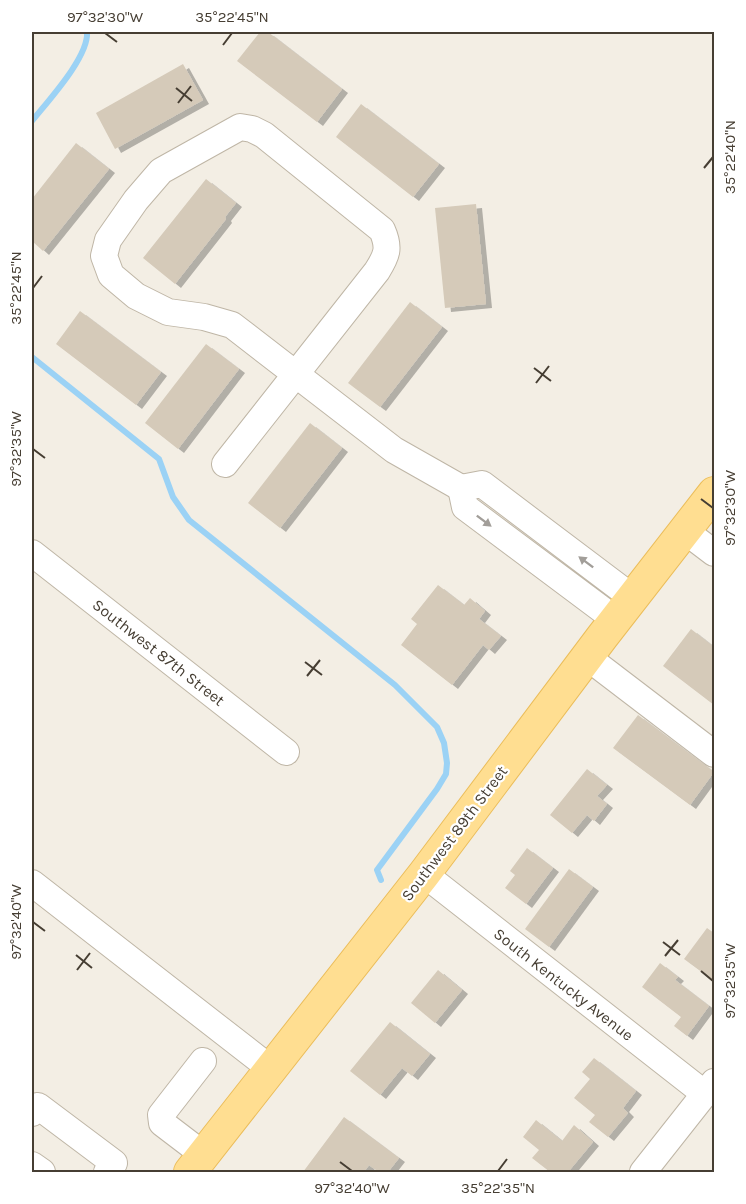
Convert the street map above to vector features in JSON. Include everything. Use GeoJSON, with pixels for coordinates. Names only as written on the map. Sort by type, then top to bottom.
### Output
{"type":"FeatureCollection","features":[{"type":"Feature","properties":{"kind":"main road","name":"Southwest 89th Street"},"geometry":{"type":"LineString","coordinates":[[197,1164],[424,874],[714,493]]}},
{"type":"Feature","properties":{"kind":"street"},"geometry":{"type":"LineString","coordinates":[[225,464],[295,374],[378,271],[387,256],[386,240],[382,230],[264,135],[252,129],[240,127],[161,171],[136,200],[108,240],[104,256],[111,275],[136,296],[168,312],[204,317],[232,325],[295,374],[393,450],[461,488],[465,507],[624,609]]}},
{"type":"Feature","properties":{"kind":"street"},"geometry":{"type":"LineString","coordinates":[[685,531],[714,553]]}},
{"type":"Feature","properties":{"kind":"street","name":"Southwest 87th Street"},"geometry":{"type":"LineString","coordinates":[[32,553],[286,752]]}},
{"type":"Feature","properties":{"kind":"street"},"geometry":{"type":"LineString","coordinates":[[587,657],[714,754]]}},
{"type":"Feature","properties":{"kind":"street","name":"South Kentucky Avenue"},"geometry":{"type":"LineString","coordinates":[[424,874],[710,1088]]}},
{"type":"Feature","properties":{"kind":"street"},"geometry":{"type":"LineString","coordinates":[[32,883],[271,1069]]}},
{"type":"Feature","properties":{"kind":"street"},"geometry":{"type":"LineString","coordinates":[[197,1164],[162,1122],[161,1115],[203,1061]]}},
{"type":"Feature","properties":{"kind":"street"},"geometry":{"type":"LineString","coordinates":[[643,1173],[710,1088]]}},
{"type":"Feature","properties":{"kind":"street"},"geometry":{"type":"LineString","coordinates":[[32,1113],[38,1106],[114,1163],[107,1173]]}},
{"type":"Feature","properties":{"kind":"street"},"geometry":{"type":"LineString","coordinates":[[32,1164],[42,1173]]}},
{"type":"Feature","properties":{"kind":"building"},"geometry":{"type":"Polygon","coordinates":[[[260,32],[268,32],[342,89],[317,122],[237,61],[260,32]]]}},
{"type":"Feature","properties":{"kind":"building"},"geometry":{"type":"Polygon","coordinates":[[[183,64],[203,100],[115,149],[96,113],[183,64]]]}},
{"type":"Feature","properties":{"kind":"building"},"geometry":{"type":"Polygon","coordinates":[[[361,104],[439,164],[413,197],[336,137],[361,104]]]}},
{"type":"Feature","properties":{"kind":"building"},"geometry":{"type":"Polygon","coordinates":[[[76,143],[109,169],[43,251],[32,241],[32,199],[76,143]]]}},
{"type":"Feature","properties":{"kind":"building"},"geometry":{"type":"Polygon","coordinates":[[[206,179],[236,203],[175,284],[143,258],[206,179]]]}},
{"type":"Feature","properties":{"kind":"building"},"geometry":{"type":"Polygon","coordinates":[[[476,204],[486,304],[445,308],[435,208],[476,204]]]}},
{"type":"Feature","properties":{"kind":"building"},"geometry":{"type":"Polygon","coordinates":[[[410,302],[442,327],[380,407],[348,383],[410,302]]]}},
{"type":"Feature","properties":{"kind":"building"},"geometry":{"type":"Polygon","coordinates":[[[80,311],[161,372],[136,405],[56,344],[80,311]]]}},
{"type":"Feature","properties":{"kind":"building"},"geometry":{"type":"Polygon","coordinates":[[[206,344],[239,369],[178,449],[145,423],[206,344]]]}},
{"type":"Feature","properties":{"kind":"building"},"geometry":{"type":"Polygon","coordinates":[[[310,423],[342,448],[280,528],[248,503],[310,423]]]}},
{"type":"Feature","properties":{"kind":"building"},"geometry":{"type":"Polygon","coordinates":[[[438,585],[464,605],[470,598],[485,611],[479,619],[501,636],[489,650],[483,645],[452,685],[401,645],[417,624],[411,619],[438,585]]]}},
{"type":"Feature","properties":{"kind":"building"},"geometry":{"type":"Polygon","coordinates":[[[691,629],[714,647],[714,705],[663,666],[691,629]]]}},
{"type":"Feature","properties":{"kind":"building"},"geometry":{"type":"Polygon","coordinates":[[[638,715],[714,772],[690,805],[613,748],[638,715]]]}},
{"type":"Feature","properties":{"kind":"building"},"geometry":{"type":"Polygon","coordinates":[[[587,769],[607,785],[597,796],[607,804],[594,821],[587,815],[572,833],[550,815],[587,769]]]}},
{"type":"Feature","properties":{"kind":"building"},"geometry":{"type":"Polygon","coordinates":[[[527,848],[553,868],[526,904],[505,888],[515,875],[510,871],[527,848]]]}},
{"type":"Feature","properties":{"kind":"building"},"geometry":{"type":"Polygon","coordinates":[[[569,869],[593,887],[549,947],[525,929],[569,869]]]}},
{"type":"Feature","properties":{"kind":"building"},"geometry":{"type":"Polygon","coordinates":[[[707,928],[714,933],[714,981],[684,959],[707,928]]]}},
{"type":"Feature","properties":{"kind":"building"},"geometry":{"type":"Polygon","coordinates":[[[660,963],[678,977],[675,980],[709,1006],[687,1036],[674,1026],[681,1017],[642,987],[660,963]]]}},
{"type":"Feature","properties":{"kind":"building"},"geometry":{"type":"Polygon","coordinates":[[[438,970],[462,990],[435,1023],[411,1003],[438,970]]]}},
{"type":"Feature","properties":{"kind":"building"},"geometry":{"type":"Polygon","coordinates":[[[390,1022],[430,1054],[412,1076],[402,1068],[380,1095],[350,1071],[390,1022]]]}},
{"type":"Feature","properties":{"kind":"building"},"geometry":{"type":"Polygon","coordinates":[[[594,1058],[636,1091],[623,1108],[628,1113],[608,1137],[589,1122],[595,1115],[574,1098],[590,1079],[582,1072],[594,1058]]]}},
{"type":"Feature","properties":{"kind":"building"},"geometry":{"type":"Polygon","coordinates":[[[344,1117],[399,1158],[388,1172],[374,1172],[376,1170],[369,1165],[364,1172],[303,1172],[344,1117]]]}},
{"type":"Feature","properties":{"kind":"building"},"geometry":{"type":"Polygon","coordinates":[[[536,1120],[562,1141],[574,1125],[593,1142],[568,1172],[550,1172],[532,1158],[539,1150],[523,1137],[536,1120]]]}},
{"type":"Feature","properties":{"kind":"waterway"},"geometry":{"type":"LineString","coordinates":[[32,121],[74,66],[86,42],[87,32]]}},
{"type":"Feature","properties":{"kind":"waterway"},"geometry":{"type":"LineString","coordinates":[[32,357],[159,459],[173,497],[189,520],[395,685],[437,727],[444,743],[446,774],[377,870],[381,880]]}}]}
